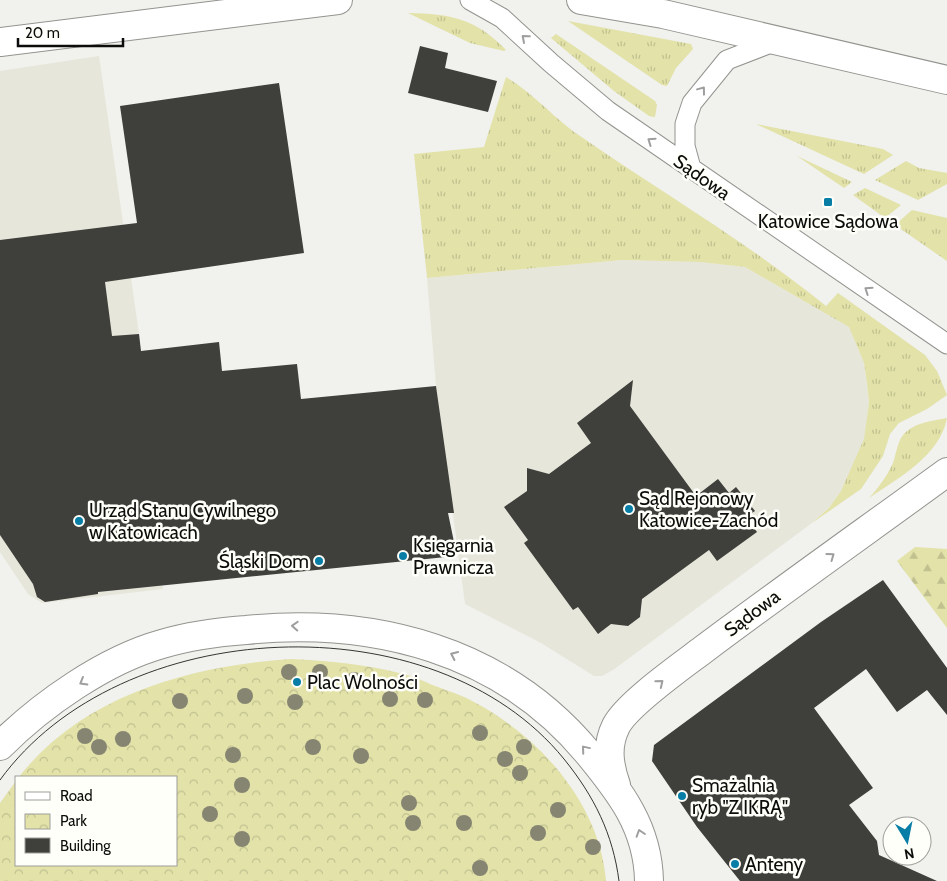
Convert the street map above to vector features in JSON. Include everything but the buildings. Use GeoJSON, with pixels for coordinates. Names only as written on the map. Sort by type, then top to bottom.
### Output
{"type":"FeatureCollection","features":[{"type":"Feature","properties":{"kind":"street"},"geometry":{"type":"LineString","coordinates":[[0,42],[338,0]]}},
{"type":"Feature","properties":{"kind":"street"},"geometry":{"type":"LineString","coordinates":[[581,0],[663,14],[947,80]]}},
{"type":"Feature","properties":{"kind":"street","name":"Sądowa"},"geometry":{"type":"LineString","coordinates":[[616,786],[609,764],[609,751],[616,726],[624,716],[681,667],[947,472]]}},
{"type":"Feature","properties":{"kind":"street"},"geometry":{"type":"LineString","coordinates":[[0,746],[54,698],[104,670],[162,644],[221,632],[288,626],[347,629],[406,639],[449,653],[490,673],[534,700],[580,742],[616,786],[636,822],[643,845],[649,881]]}},
{"type":"Feature","properties":{"kind":"lane","name":"Sądowa"},"geometry":{"type":"LineString","coordinates":[[470,0],[502,18],[608,112],[946,345]]}},
{"type":"Feature","properties":{"kind":"lane"},"geometry":{"type":"LineString","coordinates":[[691,168],[685,146],[685,124],[692,103],[727,60],[776,41]]}},
{"type":"Feature","properties":{"kind":"shaded area"},"geometry":{"type":"Polygon","coordinates":[[[99,56],[139,334],[163,589],[42,603],[28,594],[0,552],[0,71],[99,56]]]}},
{"type":"Feature","properties":{"kind":"shaded area"},"geometry":{"type":"Polygon","coordinates":[[[622,260],[700,262],[745,267],[849,327],[864,363],[869,402],[864,440],[841,491],[829,508],[812,523],[613,670],[602,676],[594,676],[541,643],[465,604],[436,386],[427,278],[622,260]]]}},
{"type":"Feature","properties":{"kind":"green space"},"geometry":{"type":"Polygon","coordinates":[[[408,13],[450,17],[473,24],[495,39],[506,50],[470,43],[408,13]]]}},
{"type":"Feature","properties":{"kind":"green space"},"geometry":{"type":"Polygon","coordinates":[[[568,21],[691,44],[693,49],[676,68],[667,86],[662,85],[568,21]]]}},
{"type":"Feature","properties":{"kind":"green space"},"geometry":{"type":"Polygon","coordinates":[[[556,34],[655,101],[657,105],[655,117],[649,116],[614,91],[551,38],[556,34]]]}},
{"type":"Feature","properties":{"kind":"green space"},"geometry":{"type":"Polygon","coordinates":[[[506,77],[526,91],[573,131],[737,240],[826,306],[838,293],[925,355],[937,371],[947,395],[927,409],[899,423],[890,434],[883,456],[861,489],[812,523],[829,508],[841,491],[864,439],[869,402],[867,384],[864,363],[849,327],[745,267],[700,262],[622,260],[427,278],[414,154],[484,147],[506,77]]]}},
{"type":"Feature","properties":{"kind":"green space"},"geometry":{"type":"Polygon","coordinates":[[[756,124],[883,149],[893,155],[864,174],[756,124]]]}},
{"type":"Feature","properties":{"kind":"green space"},"geometry":{"type":"Polygon","coordinates":[[[797,156],[852,182],[844,188],[797,156]]]}},
{"type":"Feature","properties":{"kind":"green space"},"geometry":{"type":"Polygon","coordinates":[[[906,161],[919,168],[947,173],[947,184],[918,200],[875,180],[906,161]]]}},
{"type":"Feature","properties":{"kind":"green space"},"geometry":{"type":"Polygon","coordinates":[[[865,188],[901,205],[885,218],[853,195],[865,188]]]}},
{"type":"Feature","properties":{"kind":"green space"},"geometry":{"type":"Polygon","coordinates":[[[912,210],[947,218],[947,261],[895,225],[912,210]]]}},
{"type":"Feature","properties":{"kind":"green space"},"geometry":{"type":"Polygon","coordinates":[[[947,418],[943,432],[927,455],[905,474],[869,498],[891,468],[899,442],[904,434],[911,428],[921,424],[947,418]]]}},
{"type":"Feature","properties":{"kind":"green space"},"geometry":{"type":"Polygon","coordinates":[[[915,547],[947,549],[947,628],[897,561],[915,547]]]}},
{"type":"Feature","properties":{"kind":"green space"},"geometry":{"type":"Polygon","coordinates":[[[291,659],[361,665],[407,675],[474,702],[522,734],[562,776],[579,800],[592,825],[601,853],[606,881],[0,881],[0,803],[15,782],[15,866],[178,866],[178,776],[20,776],[45,749],[74,725],[107,705],[142,690],[178,678],[215,669],[291,659]]]}},
{"type":"Feature","properties":{"kind":"tram line"},"geometry":{"type":"LineString","coordinates":[[0,780],[53,725],[120,684],[197,658],[278,647],[360,652],[438,671],[507,707],[564,759],[575,773],[593,801],[607,832],[619,881]]}},
{"type":"Feature","properties":{"kind":"place","name":"Katowice Sądowa"},"geometry":{"type":"Point","coordinates":[828,202]}},
{"type":"Feature","properties":{"kind":"place","name":"Sąd Rejonowy Katowice-Zachód"},"geometry":{"type":"Point","coordinates":[629,509]}},
{"type":"Feature","properties":{"kind":"place","name":"Urząd Stanu Cywilnego w Katowicach"},"geometry":{"type":"Point","coordinates":[79,521]}},
{"type":"Feature","properties":{"kind":"place","name":"Księgarnia Prawnicza"},"geometry":{"type":"Point","coordinates":[403,556]}},
{"type":"Feature","properties":{"kind":"place","name":"Śląski Dom"},"geometry":{"type":"Point","coordinates":[319,561]}},
{"type":"Feature","properties":{"kind":"place","name":"Plac Wolności"},"geometry":{"type":"Point","coordinates":[297,682]}},
{"type":"Feature","properties":{"kind":"place","name":"Smażalnia ryb \"Z IKRĄ\""},"geometry":{"type":"Point","coordinates":[682,796]}},
{"type":"Feature","properties":{"kind":"place","name":"Anteny"},"geometry":{"type":"Point","coordinates":[735,864]}}]}
